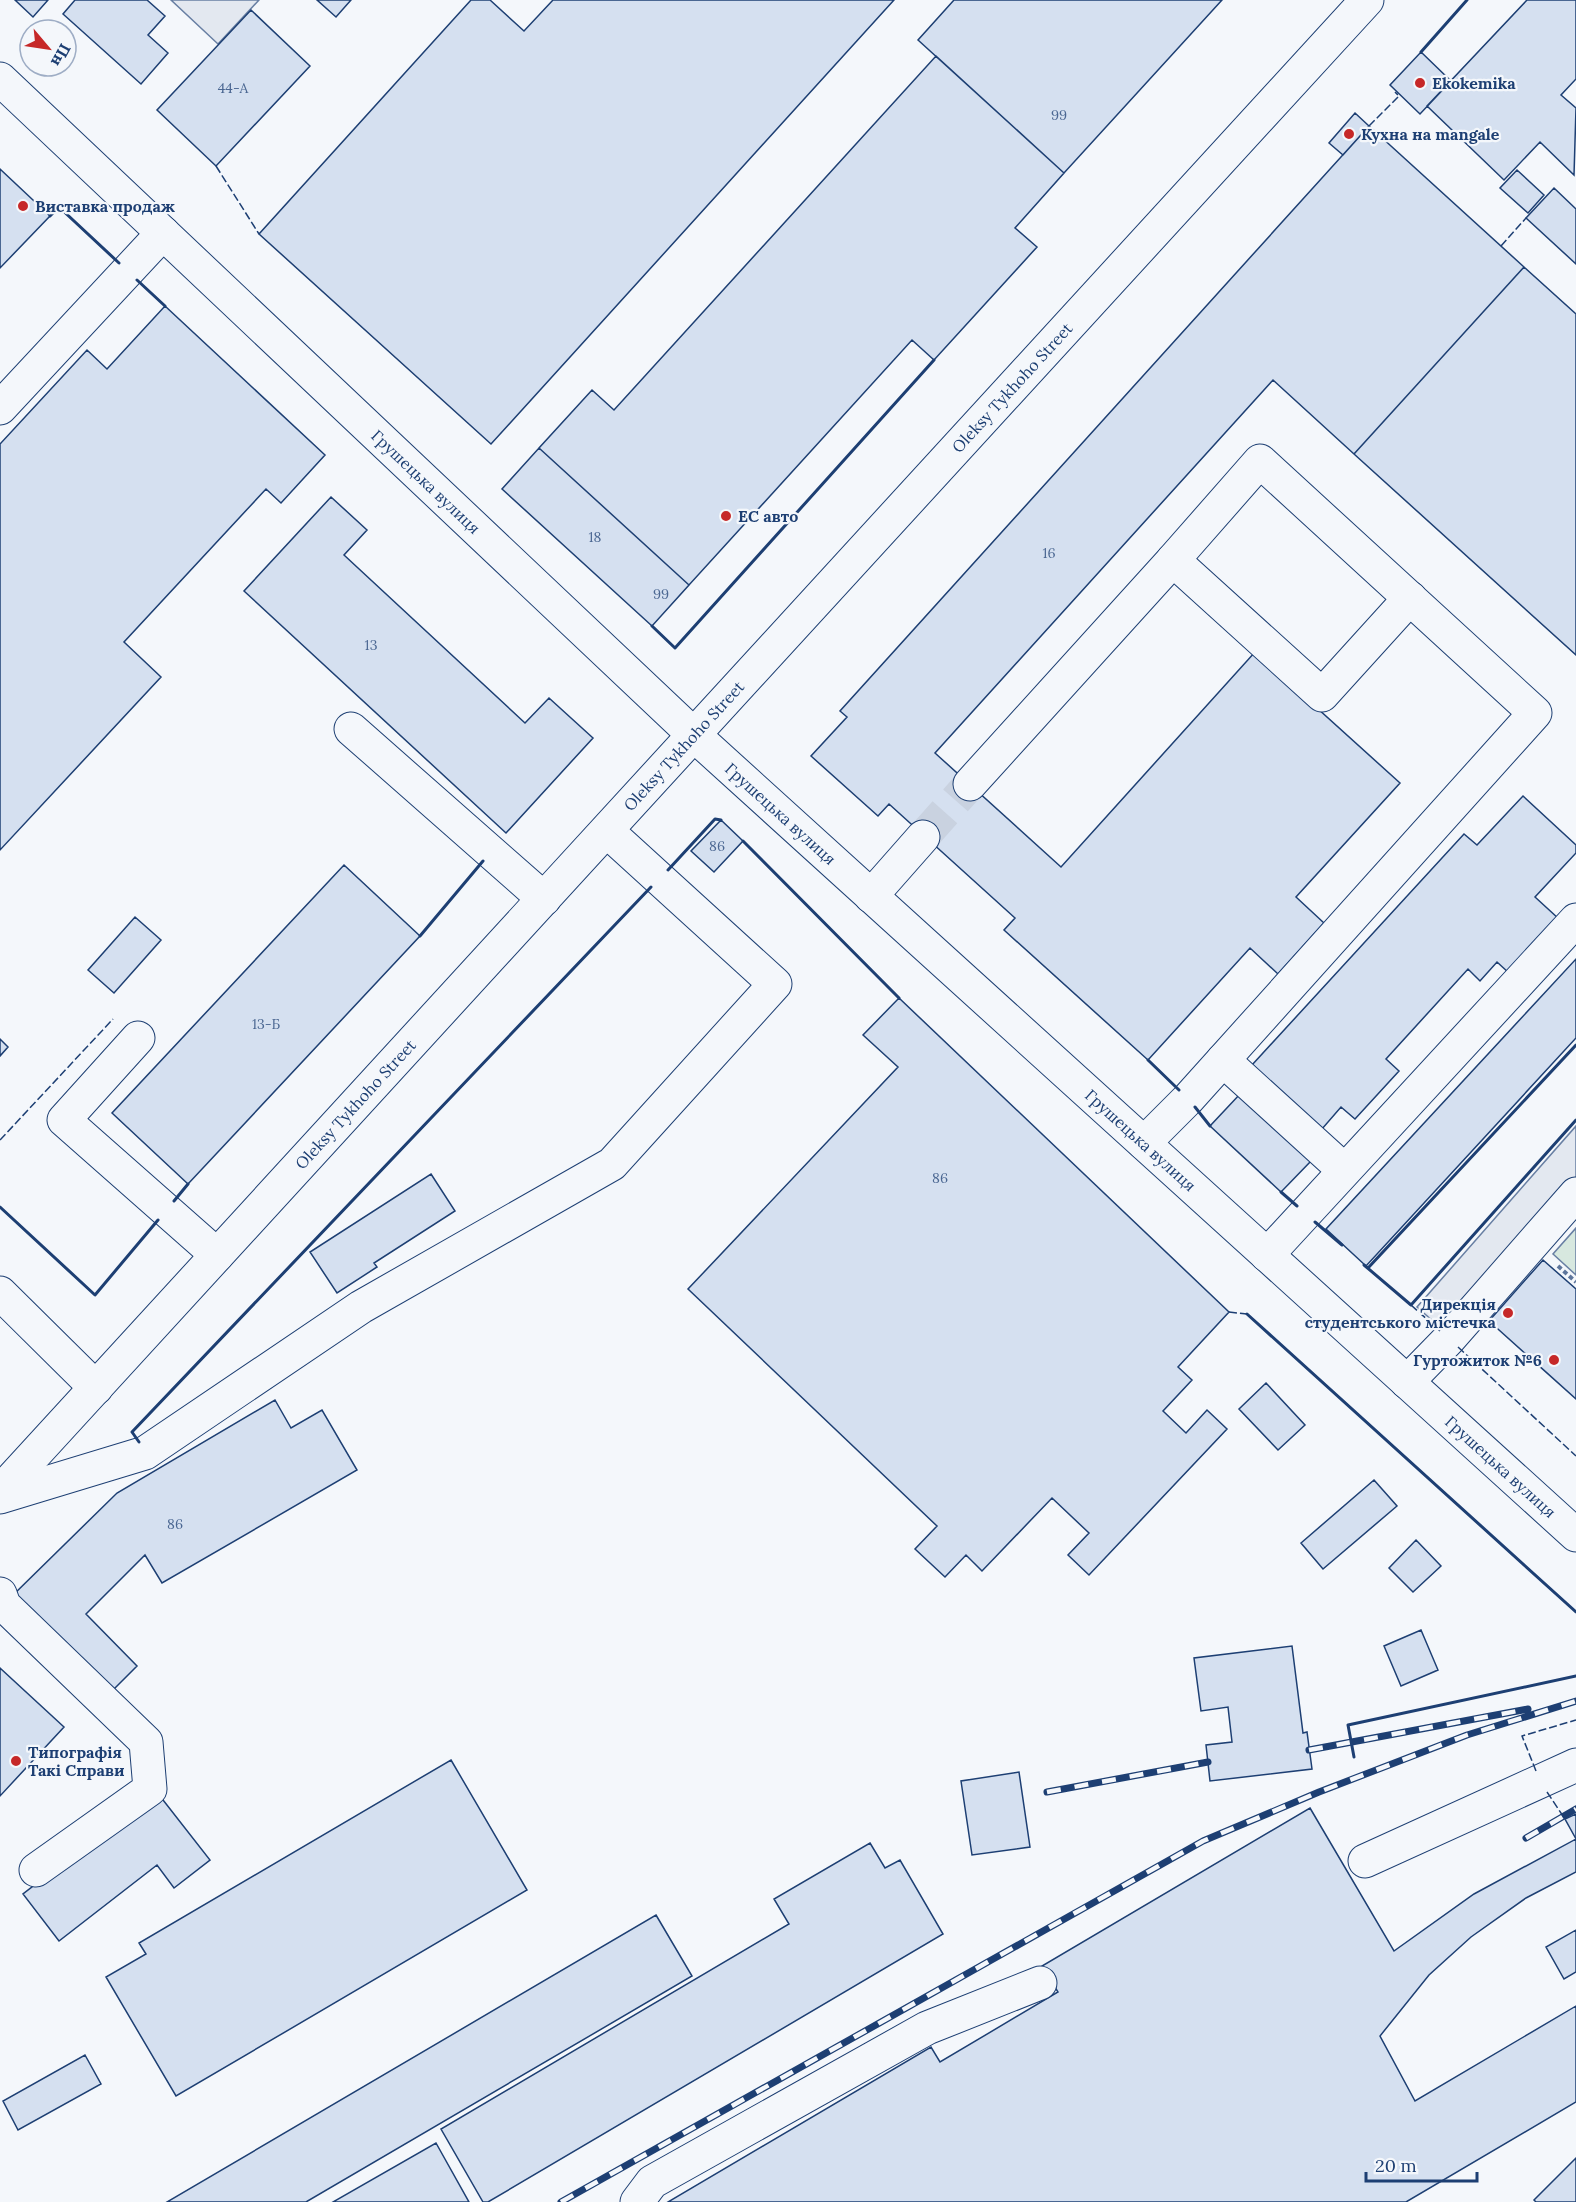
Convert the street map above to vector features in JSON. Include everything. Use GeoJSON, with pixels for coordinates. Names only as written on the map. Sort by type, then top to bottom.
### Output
{"type":"FeatureCollection","features":[{"type":"Feature","properties":{"kind":"street","name":"Oleksy Tykhoho Street"},"geometry":{"type":"LineString","coordinates":[[0,1492],[1367,0]]}},
{"type":"Feature","properties":{"kind":"street","name":"Грушецька вулиця"},"geometry":{"type":"LineString","coordinates":[[0,79],[695,736],[1576,1535]]}},
{"type":"Feature","properties":{"kind":"street"},"geometry":{"type":"LineString","coordinates":[[0,408],[163,233]]}},
{"type":"Feature","properties":{"kind":"street"},"geometry":{"type":"LineString","coordinates":[[970,784],[1260,461],[1535,713],[1223,1060],[1144,1143]]}},
{"type":"Feature","properties":{"kind":"street"},"geometry":{"type":"LineString","coordinates":[[1173,560],[1322,695],[1410,598]]}},
{"type":"Feature","properties":{"kind":"street"},"geometry":{"type":"LineString","coordinates":[[351,729],[544,899]]}},
{"type":"Feature","properties":{"kind":"street"},"geometry":{"type":"LineString","coordinates":[[0,1497],[145,1453],[362,1307],[612,1164],[775,984],[607,831]]}},
{"type":"Feature","properties":{"kind":"street"},"geometry":{"type":"LineString","coordinates":[[871,896],[923,837]]}},
{"type":"Feature","properties":{"kind":"street"},"geometry":{"type":"LineString","coordinates":[[1267,1255],[1576,920]]}},
{"type":"Feature","properties":{"kind":"street"},"geometry":{"type":"LineString","coordinates":[[138,1038],[64,1120],[218,1255]]}},
{"type":"Feature","properties":{"kind":"street"},"geometry":{"type":"LineString","coordinates":[[1223,1060],[1344,1170]]}},
{"type":"Feature","properties":{"kind":"street"},"geometry":{"type":"LineString","coordinates":[[1407,1382],[1574,1201]]}},
{"type":"Feature","properties":{"kind":"street"},"geometry":{"type":"LineString","coordinates":[[0,1293],[96,1388]]}},
{"type":"Feature","properties":{"kind":"street"},"geometry":{"type":"LineString","coordinates":[[0,1594],[4,1605],[146,1742],[150,1789],[36,1870]]}},
{"type":"Feature","properties":{"kind":"street"},"geometry":{"type":"LineString","coordinates":[[1365,1862],[1576,1766]]}},
{"type":"Feature","properties":{"kind":"street"},"geometry":{"type":"LineString","coordinates":[[637,2202],[652,2182],[927,2028],[1040,1983]]}},
{"type":"Feature","properties":{"kind":"shaded area"},"geometry":{"type":"Polygon","coordinates":[[[171,0],[259,0],[218,44],[171,0]]]}},
{"type":"Feature","properties":{"kind":"shaded area"},"geometry":{"type":"Polygon","coordinates":[[[1576,1126],[1576,1179],[1443,1330],[1417,1307],[1576,1126]]]}},
{"type":"Feature","properties":{"kind":"shaded area"},"geometry":{"type":"Polygon","coordinates":[[[1576,1228],[1576,1275],[1553,1254],[1576,1228]]]}},
{"type":"Feature","properties":{"kind":"building"},"geometry":{"type":"Polygon","coordinates":[[[15,0],[48,0],[33,17],[15,0]]]}},
{"type":"Feature","properties":{"kind":"building"},"geometry":{"type":"Polygon","coordinates":[[[75,0],[147,0],[165,16],[148,35],[168,53],[141,84],[78,27],[78,18],[67,18],[63,14],[75,0]]]}},
{"type":"Feature","properties":{"kind":"building"},"geometry":{"type":"Polygon","coordinates":[[[317,0],[351,0],[336,17],[317,0]]]}},
{"type":"Feature","properties":{"kind":"building"},"geometry":{"type":"Polygon","coordinates":[[[471,0],[490,0],[524,31],[553,0],[894,0],[491,444],[259,234],[471,0]]]}},
{"type":"Feature","properties":{"kind":"building"},"geometry":{"type":"Polygon","coordinates":[[[954,0],[1222,0],[1064,173],[918,40],[954,0]]]}},
{"type":"Feature","properties":{"kind":"building"},"geometry":{"type":"Polygon","coordinates":[[[1527,0],[1576,0],[1576,79],[1561,95],[1576,108],[1574,175],[1540,142],[1504,180],[1427,106],[1527,0]]]}},
{"type":"Feature","properties":{"kind":"building"},"geometry":{"type":"Polygon","coordinates":[[[251,10],[310,66],[216,166],[157,110],[251,10]]]}},
{"type":"Feature","properties":{"kind":"building","name":"Ekokemika"},"geometry":{"type":"Polygon","coordinates":[[[1421,52],[1451,81],[1420,114],[1390,85],[1421,52]]]}},
{"type":"Feature","properties":{"kind":"building"},"geometry":{"type":"Polygon","coordinates":[[[936,56],[1064,173],[1015,228],[1037,247],[934,360],[912,340],[689,585],[539,448],[592,390],[614,410],[936,56]]]}},
{"type":"Feature","properties":{"kind":"building","name":"Кухна на mangale"},"geometry":{"type":"Polygon","coordinates":[[[1355,113],[1369,126],[1343,155],[1329,143],[1355,113]]]}},
{"type":"Feature","properties":{"kind":"building"},"geometry":{"type":"Polygon","coordinates":[[[1369,126],[1524,267],[1354,454],[1273,380],[935,753],[1061,867],[1255,652],[1400,783],[1296,897],[1324,923],[1278,974],[1250,948],[1148,1060],[1004,930],[1015,918],[889,804],[878,816],[811,756],[847,717],[840,711],[1369,126]]]}},
{"type":"Feature","properties":{"kind":"building"},"geometry":{"type":"Polygon","coordinates":[[[0,169],[50,216],[0,268],[0,169]]]}},
{"type":"Feature","properties":{"kind":"building"},"geometry":{"type":"Polygon","coordinates":[[[1517,170],[1544,195],[1528,213],[1500,188],[1517,170]]]}},
{"type":"Feature","properties":{"kind":"building"},"geometry":{"type":"Polygon","coordinates":[[[1554,188],[1576,209],[1576,264],[1526,218],[1554,188]]]}},
{"type":"Feature","properties":{"kind":"building"},"geometry":{"type":"Polygon","coordinates":[[[1524,267],[1576,314],[1576,655],[1354,454],[1524,267]]]}},
{"type":"Feature","properties":{"kind":"building"},"geometry":{"type":"Polygon","coordinates":[[[165,306],[325,455],[281,503],[266,489],[124,642],[161,677],[0,850],[0,444],[87,350],[107,369],[165,306]]]}},
{"type":"Feature","properties":{"kind":"building"},"geometry":{"type":"Polygon","coordinates":[[[539,448],[689,585],[652,626],[502,489],[539,448]]]}},
{"type":"Feature","properties":{"kind":"building"},"geometry":{"type":"Polygon","coordinates":[[[331,497],[367,530],[344,555],[525,723],[549,698],[593,738],[506,833],[244,591],[331,497]]]}},
{"type":"Feature","properties":{"kind":"building"},"geometry":{"type":"Polygon","coordinates":[[[1523,796],[1576,845],[1576,853],[1535,897],[1559,919],[1509,973],[1497,962],[1480,981],[1468,969],[1386,1059],[1399,1071],[1355,1119],[1341,1107],[1322,1129],[1252,1065],[1464,834],[1477,845],[1523,796]]]}},
{"type":"Feature","properties":{"kind":"building"},"geometry":{"type":"Polygon","coordinates":[[[721,820],[743,841],[714,872],[691,851],[721,820]]]}},
{"type":"Feature","properties":{"kind":"building"},"geometry":{"type":"Polygon","coordinates":[[[344,865],[420,936],[188,1184],[112,1113],[344,865]]]}},
{"type":"Feature","properties":{"kind":"building"},"geometry":{"type":"Polygon","coordinates":[[[135,917],[161,940],[114,993],[88,970],[135,917]]]}},
{"type":"Feature","properties":{"kind":"building"},"geometry":{"type":"Polygon","coordinates":[[[1576,959],[1576,1038],[1366,1266],[1326,1229],[1576,959]]]}},
{"type":"Feature","properties":{"kind":"building"},"geometry":{"type":"Polygon","coordinates":[[[899,998],[1229,1312],[1178,1367],[1192,1380],[1163,1411],[1186,1433],[1207,1410],[1227,1429],[1089,1575],[1068,1555],[1089,1533],[1052,1498],[982,1571],[966,1555],[945,1577],[915,1549],[937,1526],[688,1289],[898,1067],[863,1035],[899,998]]]}},
{"type":"Feature","properties":{"kind":"building"},"geometry":{"type":"Polygon","coordinates":[[[0,1039],[8,1047],[0,1056],[0,1039]]]}},
{"type":"Feature","properties":{"kind":"building"},"geometry":{"type":"Polygon","coordinates":[[[1240,1094],[1311,1161],[1281,1192],[1210,1126],[1240,1094]]]}},
{"type":"Feature","properties":{"kind":"building"},"geometry":{"type":"Polygon","coordinates":[[[431,1174],[455,1211],[374,1263],[377,1267],[337,1293],[310,1252],[431,1174]]]}},
{"type":"Feature","properties":{"kind":"building","name":"Гуртожиток №6"},"geometry":{"type":"Polygon","coordinates":[[[1543,1260],[1576,1289],[1576,1399],[1489,1321],[1543,1260]]]}},
{"type":"Feature","properties":{"kind":"building"},"geometry":{"type":"Polygon","coordinates":[[[1266,1383],[1305,1425],[1278,1450],[1239,1409],[1266,1383]]]}},
{"type":"Feature","properties":{"kind":"building"},"geometry":{"type":"Polygon","coordinates":[[[275,1400],[291,1428],[322,1410],[357,1470],[162,1583],[145,1555],[86,1614],[137,1666],[107,1696],[8,1600],[117,1493],[275,1400]]]}},
{"type":"Feature","properties":{"kind":"building"},"geometry":{"type":"Polygon","coordinates":[[[1374,1480],[1397,1506],[1323,1569],[1301,1543],[1374,1480]]]}},
{"type":"Feature","properties":{"kind":"building"},"geometry":{"type":"Polygon","coordinates":[[[1416,1540],[1441,1566],[1413,1592],[1389,1568],[1416,1540]]]}},
{"type":"Feature","properties":{"kind":"building"},"geometry":{"type":"Polygon","coordinates":[[[1421,1630],[1438,1670],[1401,1686],[1384,1646],[1421,1630]]]}},
{"type":"Feature","properties":{"kind":"building"},"geometry":{"type":"Polygon","coordinates":[[[1292,1646],[1303,1733],[1307,1732],[1312,1769],[1210,1781],[1206,1745],[1232,1742],[1228,1707],[1201,1711],[1194,1658],[1292,1646]]]}},
{"type":"Feature","properties":{"kind":"building","name":"Типографія Такі Справи"},"geometry":{"type":"Polygon","coordinates":[[[0,1668],[64,1727],[0,1796],[0,1668]]]}},
{"type":"Feature","properties":{"kind":"building"},"geometry":{"type":"Polygon","coordinates":[[[451,1760],[527,1890],[176,2096],[106,1977],[146,1954],[139,1943],[451,1760]]]}},
{"type":"Feature","properties":{"kind":"building"},"geometry":{"type":"Polygon","coordinates":[[[1019,1772],[1030,1847],[972,1855],[961,1781],[1019,1772]]]}},
{"type":"Feature","properties":{"kind":"building"},"geometry":{"type":"Polygon","coordinates":[[[156,1791],[210,1860],[174,1888],[157,1865],[59,1941],[23,1894],[156,1791]]]}},
{"type":"Feature","properties":{"kind":"building"},"geometry":{"type":"Polygon","coordinates":[[[1310,1808],[1394,1951],[1474,1894],[1576,1839],[1576,1872],[1526,1898],[1471,1937],[1429,1975],[1380,2036],[1415,2101],[1576,2006],[1576,2102],[1406,2202],[668,2202],[931,2047],[940,2062],[1058,1992],[1042,1966],[1310,1808]]]}},
{"type":"Feature","properties":{"kind":"building"},"geometry":{"type":"Polygon","coordinates":[[[1576,1814],[1576,1839],[1565,1819],[1576,1814]]]}},
{"type":"Feature","properties":{"kind":"building"},"geometry":{"type":"Polygon","coordinates":[[[870,1843],[885,1868],[900,1860],[943,1934],[488,2202],[483,2202],[441,2129],[789,1924],[774,1899],[870,1843]]]}},
{"type":"Feature","properties":{"kind":"building"},"geometry":{"type":"Polygon","coordinates":[[[656,1915],[692,1976],[306,2202],[167,2202],[656,1915]]]}},
{"type":"Feature","properties":{"kind":"building"},"geometry":{"type":"Polygon","coordinates":[[[1576,1930],[1576,1972],[1564,1979],[1546,1947],[1576,1930]]]}},
{"type":"Feature","properties":{"kind":"building"},"geometry":{"type":"Polygon","coordinates":[[[85,2055],[101,2084],[18,2130],[3,2101],[85,2055]]]}},
{"type":"Feature","properties":{"kind":"building"},"geometry":{"type":"Polygon","coordinates":[[[436,2143],[469,2202],[333,2202],[436,2143]]]}},
{"type":"Feature","properties":{"kind":"building"},"geometry":{"type":"Polygon","coordinates":[[[1576,2158],[1576,2202],[1536,2202],[1534,2200],[1576,2158]]]}},
{"type":"Feature","properties":{"kind":"tunnel"},"geometry":{"type":"LineString","coordinates":[[923,837],[970,784]]}},
{"type":"Feature","properties":{"kind":"railway"},"geometry":{"type":"LineString","coordinates":[[561,2202],[1203,1841],[1319,1792],[1467,1735],[1576,1701]]}},
{"type":"Feature","properties":{"kind":"railway"},"geometry":{"type":"LineString","coordinates":[[1309,1750],[1528,1709]]}},
{"type":"Feature","properties":{"kind":"railway"},"geometry":{"type":"LineString","coordinates":[[1047,1792],[1208,1762]]}},
{"type":"Feature","properties":{"kind":"railway"},"geometry":{"type":"LineString","coordinates":[[1526,1838],[1576,1809]]}},
{"type":"Feature","properties":{"kind":"fence"},"geometry":{"type":"LineString","coordinates":[[1369,126],[1399,96],[1395,92]]}},
{"type":"Feature","properties":{"kind":"fence"},"geometry":{"type":"LineString","coordinates":[[216,166],[259,234]]}},
{"type":"Feature","properties":{"kind":"fence"},"geometry":{"type":"LineString","coordinates":[[1501,246],[1526,218]]}},
{"type":"Feature","properties":{"kind":"fence"},"geometry":{"type":"LineString","coordinates":[[0,1140],[113,1019]]}},
{"type":"Feature","properties":{"kind":"fence"},"geometry":{"type":"LineString","coordinates":[[1411,1305],[1440,1331]]}},
{"type":"Feature","properties":{"kind":"fence"},"geometry":{"type":"LineString","coordinates":[[1229,1312],[1247,1314]]}},
{"type":"Feature","properties":{"kind":"fence"},"geometry":{"type":"LineString","coordinates":[[1458,1347],[1576,1456]]}},
{"type":"Feature","properties":{"kind":"fence"},"geometry":{"type":"LineString","coordinates":[[1536,1771],[1522,1736],[1576,1720]]}},
{"type":"Feature","properties":{"kind":"fence"},"geometry":{"type":"LineString","coordinates":[[1547,1792],[1565,1819]]}},
{"type":"Feature","properties":{"kind":"wall"},"geometry":{"type":"LineString","coordinates":[[1421,52],[1467,0]]}},
{"type":"Feature","properties":{"kind":"wall"},"geometry":{"type":"LineString","coordinates":[[50,216],[59,207],[119,263]]}},
{"type":"Feature","properties":{"kind":"wall"},"geometry":{"type":"LineString","coordinates":[[137,280],[165,306]]}},
{"type":"Feature","properties":{"kind":"wall"},"geometry":{"type":"LineString","coordinates":[[652,626],[675,648],[934,360]]}},
{"type":"Feature","properties":{"kind":"wall"},"geometry":{"type":"LineString","coordinates":[[668,870],[715,819],[721,820]]}},
{"type":"Feature","properties":{"kind":"wall"},"geometry":{"type":"LineString","coordinates":[[743,841],[899,998]]}},
{"type":"Feature","properties":{"kind":"wall"},"geometry":{"type":"LineString","coordinates":[[420,936],[483,861]]}},
{"type":"Feature","properties":{"kind":"wall"},"geometry":{"type":"LineString","coordinates":[[139,1442],[132,1432],[651,887]]}},
{"type":"Feature","properties":{"kind":"wall"},"geometry":{"type":"LineString","coordinates":[[1368,1268],[1576,1045]]}},
{"type":"Feature","properties":{"kind":"wall"},"geometry":{"type":"LineString","coordinates":[[1148,1060],[1179,1090]]}},
{"type":"Feature","properties":{"kind":"wall"},"geometry":{"type":"LineString","coordinates":[[1195,1107],[1210,1126]]}},
{"type":"Feature","properties":{"kind":"wall"},"geometry":{"type":"LineString","coordinates":[[1364,1265],[1411,1305],[1576,1120]]}},
{"type":"Feature","properties":{"kind":"wall"},"geometry":{"type":"LineString","coordinates":[[174,1201],[188,1184]]}},
{"type":"Feature","properties":{"kind":"wall"},"geometry":{"type":"LineString","coordinates":[[1281,1192],[1297,1206]]}},
{"type":"Feature","properties":{"kind":"wall"},"geometry":{"type":"LineString","coordinates":[[0,1207],[95,1295],[158,1220]]}},
{"type":"Feature","properties":{"kind":"wall"},"geometry":{"type":"LineString","coordinates":[[1315,1222],[1342,1245]]}},
{"type":"Feature","properties":{"kind":"wall"},"geometry":{"type":"LineString","coordinates":[[1247,1314],[1576,1612]]}},
{"type":"Feature","properties":{"kind":"wall"},"geometry":{"type":"LineString","coordinates":[[1354,1757],[1348,1725],[1576,1676]]}},
{"type":"Feature","properties":{"kind":"place","name":"Ekokemika"},"geometry":{"type":"Point","coordinates":[1420,83]}},
{"type":"Feature","properties":{"kind":"place","name":"Кухна на mangale"},"geometry":{"type":"Point","coordinates":[1349,134]}},
{"type":"Feature","properties":{"kind":"place","name":"Виставка продаж"},"geometry":{"type":"Point","coordinates":[23,206]}},
{"type":"Feature","properties":{"kind":"place","name":"ЕС авто"},"geometry":{"type":"Point","coordinates":[726,516]}},
{"type":"Feature","properties":{"kind":"place","name":"Дирекція студентського містечка"},"geometry":{"type":"Point","coordinates":[1508,1313]}},
{"type":"Feature","properties":{"kind":"place","name":"Гуртожиток №6"},"geometry":{"type":"Point","coordinates":[1554,1360]}},
{"type":"Feature","properties":{"kind":"place","name":"Типографія Такі Справи"},"geometry":{"type":"Point","coordinates":[16,1761]}}]}
